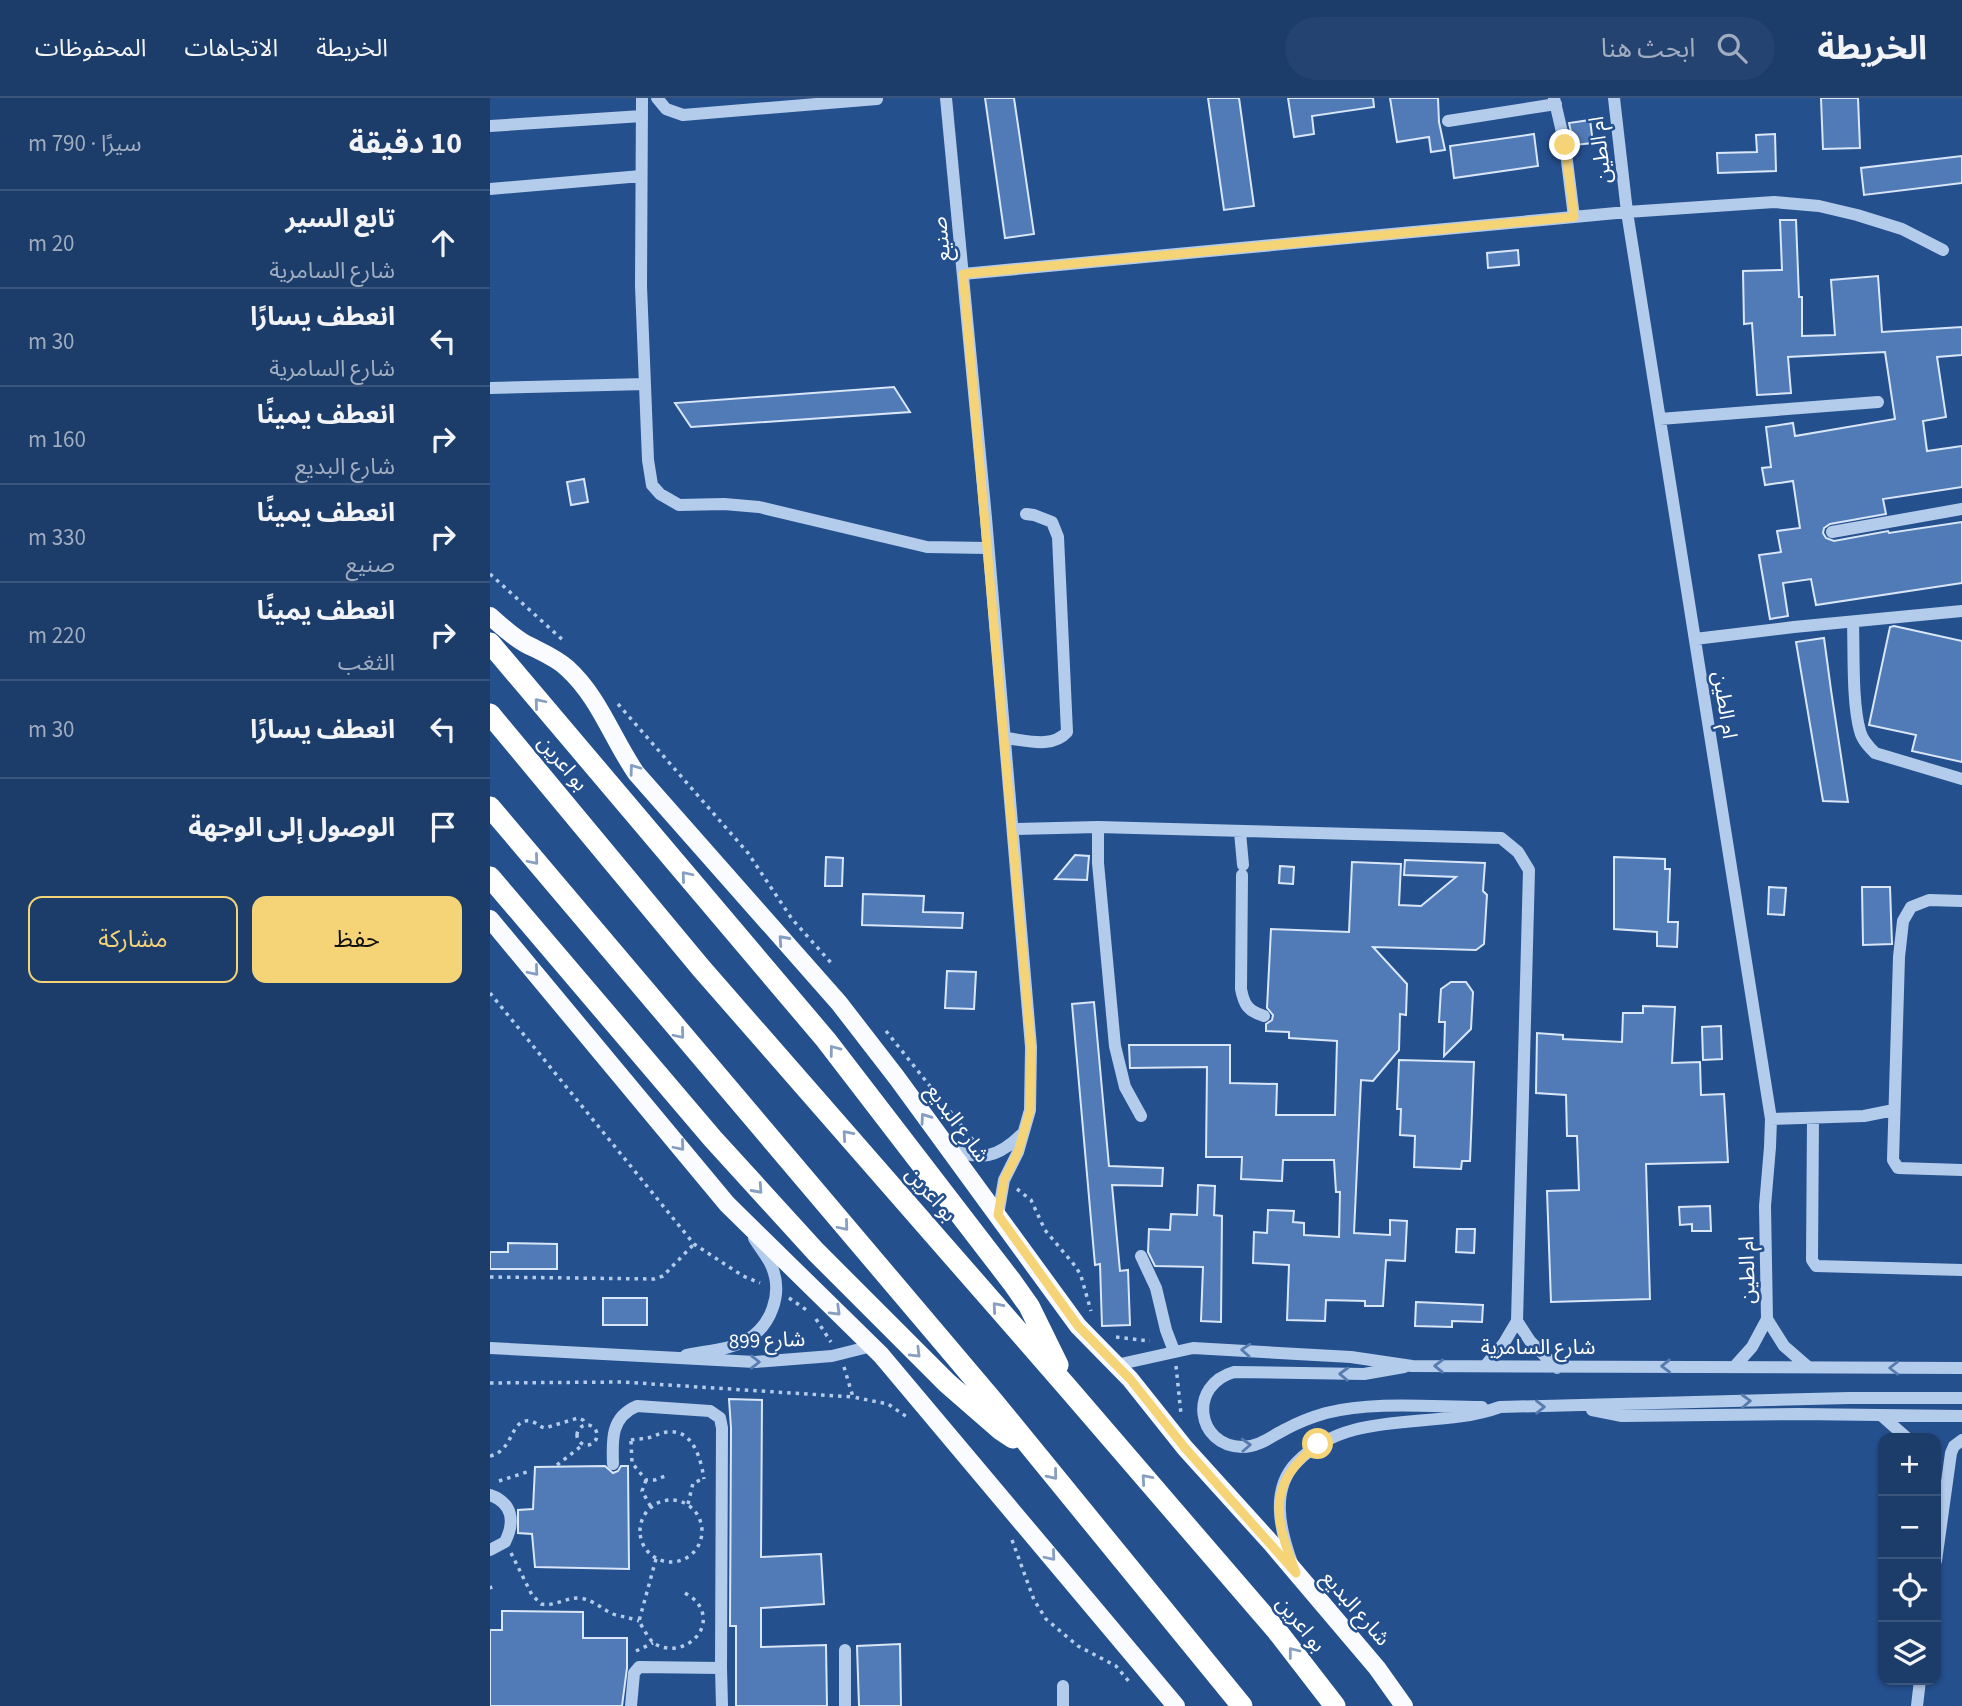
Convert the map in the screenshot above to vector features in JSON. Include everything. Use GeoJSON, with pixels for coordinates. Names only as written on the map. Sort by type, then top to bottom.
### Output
{"type":"FeatureCollection","features":[{"type":"Feature","properties":{"kind":"highway"},"geometry":{"type":"LineString","coordinates":[[490,643],[826,1040],[1029,1306],[1067,1387]]}},
{"type":"Feature","properties":{"kind":"highway","name":"بو اعرين"},"geometry":{"type":"LineString","coordinates":[[490,714],[701,968],[1277,1631],[1335,1706]]}},
{"type":"Feature","properties":{"kind":"highway"},"geometry":{"type":"LineString","coordinates":[[490,807],[1034,1450],[1242,1706]]}},
{"type":"Feature","properties":{"kind":"highway"},"geometry":{"type":"LineString","coordinates":[[490,877],[713,1139],[816,1252],[966,1401],[1001,1430],[1034,1450]]}},
{"type":"Feature","properties":{"kind":"main road","name":"شارع البديع"},"geometry":{"type":"LineString","coordinates":[[490,616],[514,637],[565,666],[577,678],[601,709],[622,752],[636,773],[839,1003],[897,1077],[1078,1326],[1116,1365],[1185,1448],[1296,1573],[1377,1668],[1404,1706]]}},
{"type":"Feature","properties":{"kind":"main road"},"geometry":{"type":"LineString","coordinates":[[490,919],[742,1219],[873,1346],[932,1413],[1176,1706]]}},
{"type":"Feature","properties":{"kind":"street"},"geometry":{"type":"LineString","coordinates":[[642,98],[641,286],[649,474],[652,485],[670,502],[690,506],[724,504],[759,508],[927,547],[988,548]]}},
{"type":"Feature","properties":{"kind":"street"},"geometry":{"type":"LineString","coordinates":[[657,98],[666,109],[683,115],[877,99]]}},
{"type":"Feature","properties":{"kind":"street","name":"صنيع"},"geometry":{"type":"LineString","coordinates":[[946,98],[1031,1047],[1032,1090],[1026,1130],[1004,1180],[998,1215]]}},
{"type":"Feature","properties":{"kind":"street","name":"ام الطين"},"geometry":{"type":"LineString","coordinates":[[1614,98],[1627,212],[1770,1119],[1765,1196],[1767,1319],[1752,1347],[1735,1366]]}},
{"type":"Feature","properties":{"kind":"street"},"geometry":{"type":"LineString","coordinates":[[1448,121],[1555,101],[1565,145],[1574,217]]}},
{"type":"Feature","properties":{"kind":"street"},"geometry":{"type":"LineString","coordinates":[[490,126],[642,116]]}},
{"type":"Feature","properties":{"kind":"street"},"geometry":{"type":"LineString","coordinates":[[490,189],[641,176]]}},
{"type":"Feature","properties":{"kind":"street"},"geometry":{"type":"LineString","coordinates":[[963,274],[1627,212],[1774,202],[1819,206],[1902,229],[1943,250]]}},
{"type":"Feature","properties":{"kind":"street"},"geometry":{"type":"LineString","coordinates":[[490,388],[645,384]]}},
{"type":"Feature","properties":{"kind":"street"},"geometry":{"type":"LineString","coordinates":[[1660,419],[1878,402]]}},
{"type":"Feature","properties":{"kind":"street"},"geometry":{"type":"LineString","coordinates":[[1832,533],[1962,509]]}},
{"type":"Feature","properties":{"kind":"street"},"geometry":{"type":"LineString","coordinates":[[1005,738],[1051,743],[1067,732],[1058,537],[1052,523],[1026,514]]}},
{"type":"Feature","properties":{"kind":"street"},"geometry":{"type":"LineString","coordinates":[[1695,639],[1962,611]]}},
{"type":"Feature","properties":{"kind":"street"},"geometry":{"type":"LineString","coordinates":[[1853,622],[1857,717],[1860,734],[1867,745],[1875,753],[1962,779]]}},
{"type":"Feature","properties":{"kind":"street"},"geometry":{"type":"LineString","coordinates":[[1098,827],[1098,863],[1115,1046],[1125,1087],[1141,1116]]}},
{"type":"Feature","properties":{"kind":"street"},"geometry":{"type":"LineString","coordinates":[[1013,828],[1098,827],[1501,838],[1518,852],[1529,870],[1517,1321],[1504,1343],[1485,1366]]}},
{"type":"Feature","properties":{"kind":"street"},"geometry":{"type":"LineString","coordinates":[[1240,832],[1241,989],[1244,1004],[1253,1012],[1264,1016]]}},
{"type":"Feature","properties":{"kind":"street"},"geometry":{"type":"LineString","coordinates":[[1962,901],[1928,900],[1912,907],[1903,921],[1892,1160],[1898,1168],[1962,1170]]}},
{"type":"Feature","properties":{"kind":"street"},"geometry":{"type":"LineString","coordinates":[[1770,1119],[1864,1116],[1894,1110]]}},
{"type":"Feature","properties":{"kind":"street"},"geometry":{"type":"LineString","coordinates":[[1813,1119],[1812,1260],[1816,1266],[1962,1270]]}},
{"type":"Feature","properties":{"kind":"street"},"geometry":{"type":"LineString","coordinates":[[947,1149],[973,1156],[990,1155],[1010,1146],[1026,1130]]}},
{"type":"Feature","properties":{"kind":"street","name":"شارع 899"},"geometry":{"type":"LineString","coordinates":[[662,1359],[728,1347],[745,1341],[759,1331],[769,1317],[775,1301],[776,1280],[771,1265],[742,1219]]}},
{"type":"Feature","properties":{"kind":"street"},"geometry":{"type":"LineString","coordinates":[[1141,1256],[1156,1288],[1174,1351]]}},
{"type":"Feature","properties":{"kind":"street","name":"ام الطين"},"geometry":{"type":"LineString","coordinates":[[1767,1319],[1784,1346],[1807,1366]]}},
{"type":"Feature","properties":{"kind":"street"},"geometry":{"type":"LineString","coordinates":[[1517,1321],[1530,1341],[1557,1367]]}},
{"type":"Feature","properties":{"kind":"street","name":"شارع 899"},"geometry":{"type":"LineString","coordinates":[[490,1348],[662,1359],[793,1361],[840,1355],[873,1346]]}},
{"type":"Feature","properties":{"kind":"street","name":"شارع السامرية"},"geometry":{"type":"LineString","coordinates":[[1116,1365],[1174,1351],[1219,1348],[1351,1357],[1412,1366],[1962,1368]]}},
{"type":"Feature","properties":{"kind":"street"},"geometry":{"type":"LineString","coordinates":[[1412,1366],[1364,1374],[1254,1371],[1227,1374],[1214,1382],[1206,1392],[1203,1399],[1205,1420],[1220,1440],[1244,1447],[1259,1444],[1309,1419],[1342,1410],[1374,1407],[1580,1406],[1849,1398],[1962,1398]]}},
{"type":"Feature","properties":{"kind":"street"},"geometry":{"type":"LineString","coordinates":[[613,1464],[614,1427],[627,1410],[637,1406],[710,1411],[720,1418],[722,1706]]}},
{"type":"Feature","properties":{"kind":"street"},"geometry":{"type":"LineString","coordinates":[[1580,1406],[1622,1416],[1797,1413],[1962,1416]]}},
{"type":"Feature","properties":{"kind":"street"},"geometry":{"type":"LineString","coordinates":[[1296,1573],[1284,1543],[1279,1520],[1280,1500],[1288,1474],[1304,1455],[1318,1444],[1368,1426],[1481,1414],[1500,1407]]}},
{"type":"Feature","properties":{"kind":"street"},"geometry":{"type":"LineString","coordinates":[[1882,1416],[1901,1433]]}},
{"type":"Feature","properties":{"kind":"street"},"geometry":{"type":"LineString","coordinates":[[1936,1559],[1951,1453],[1954,1446],[1962,1440]]}},
{"type":"Feature","properties":{"kind":"street"},"geometry":{"type":"LineString","coordinates":[[490,1550],[505,1542],[510,1532],[510,1514],[491,1490]]}},
{"type":"Feature","properties":{"kind":"street"},"geometry":{"type":"LineString","coordinates":[[845,1650],[845,1706]]}},
{"type":"Feature","properties":{"kind":"street"},"geometry":{"type":"LineString","coordinates":[[631,1706],[634,1673],[639,1667],[721,1668]]}},
{"type":"Feature","properties":{"kind":"street"},"geometry":{"type":"LineString","coordinates":[[1917,1706],[1919,1685]]}},
{"type":"Feature","properties":{"kind":"street"},"geometry":{"type":"LineString","coordinates":[[1063,1686],[1063,1706]]}},
{"type":"Feature","properties":{"kind":"path"},"geometry":{"type":"LineString","coordinates":[[490,1277],[654,1279],[663,1276],[694,1244]]}},
{"type":"Feature","properties":{"kind":"path"},"geometry":{"type":"LineString","coordinates":[[1174,1351],[1185,1448]]}},
{"type":"Feature","properties":{"kind":"path"},"geometry":{"type":"LineString","coordinates":[[490,1383],[622,1382],[853,1397]]}},
{"type":"Feature","properties":{"kind":"path"},"geometry":{"type":"LineString","coordinates":[[490,1456],[498,1454],[508,1444],[520,1422],[528,1421],[545,1428],[578,1418],[586,1425]]}},
{"type":"Feature","properties":{"kind":"path"},"geometry":{"type":"LineString","coordinates":[[586,1425],[593,1426],[597,1436],[591,1445],[578,1440],[577,1432],[586,1425]]}},
{"type":"Feature","properties":{"kind":"path"},"geometry":{"type":"LineString","coordinates":[[614,1427],[621,1429],[631,1440],[632,1464],[646,1480],[665,1476]]}},
{"type":"Feature","properties":{"kind":"path"},"geometry":{"type":"LineString","coordinates":[[631,1440],[681,1432],[696,1451],[704,1479]]}},
{"type":"Feature","properties":{"kind":"path"},"geometry":{"type":"LineString","coordinates":[[557,1465],[583,1444]]}},
{"type":"Feature","properties":{"kind":"path"},"geometry":{"type":"LineString","coordinates":[[491,1490],[527,1472]]}},
{"type":"Feature","properties":{"kind":"path"},"geometry":{"type":"LineString","coordinates":[[688,1504],[693,1483],[704,1479],[712,1480]]}},
{"type":"Feature","properties":{"kind":"path"},"geometry":{"type":"LineString","coordinates":[[646,1480],[642,1491],[651,1507]]}},
{"type":"Feature","properties":{"kind":"path"},"geometry":{"type":"LineString","coordinates":[[676,1500],[688,1504],[697,1514],[702,1527],[701,1541],[693,1553],[681,1561],[667,1562],[656,1559],[645,1549],[640,1538],[643,1516],[651,1507],[663,1501],[676,1500]]}},
{"type":"Feature","properties":{"kind":"path"},"geometry":{"type":"LineString","coordinates":[[697,1514],[703,1509]]}},
{"type":"Feature","properties":{"kind":"path"},"geometry":{"type":"LineString","coordinates":[[505,1542],[532,1595],[541,1604],[578,1598],[590,1600],[618,1616],[639,1621],[653,1643],[668,1648],[681,1648],[702,1632],[702,1615],[696,1602],[682,1591]]}},
{"type":"Feature","properties":{"kind":"path"},"geometry":{"type":"LineString","coordinates":[[639,1621],[656,1559]]}},
{"type":"Feature","properties":{"kind":"path"},"geometry":{"type":"LineString","coordinates":[[632,1652],[653,1643]]}},
{"type":"Feature","properties":{"kind":"building"},"geometry":{"type":"Polygon","coordinates":[[[985,98],[1014,98],[1034,234],[1005,238],[985,98]]]}},
{"type":"Feature","properties":{"kind":"building"},"geometry":{"type":"Polygon","coordinates":[[[1208,98],[1239,98],[1254,206],[1224,210],[1208,98]]]}},
{"type":"Feature","properties":{"kind":"building"},"geometry":{"type":"Polygon","coordinates":[[[1288,98],[1373,98],[1374,107],[1312,116],[1314,134],[1294,137],[1288,98]]]}},
{"type":"Feature","properties":{"kind":"building"},"geometry":{"type":"Polygon","coordinates":[[[1390,98],[1438,98],[1439,122],[1445,150],[1431,152],[1429,137],[1397,142],[1390,98]]]}},
{"type":"Feature","properties":{"kind":"building"},"geometry":{"type":"Polygon","coordinates":[[[1821,98],[1858,98],[1860,148],[1823,149],[1821,98]]]}},
{"type":"Feature","properties":{"kind":"building"},"geometry":{"type":"Polygon","coordinates":[[[1590,120],[1593,143],[1574,145],[1569,123],[1590,120]]]}},
{"type":"Feature","properties":{"kind":"building"},"geometry":{"type":"Polygon","coordinates":[[[1534,134],[1538,166],[1454,178],[1450,146],[1534,134]]]}},
{"type":"Feature","properties":{"kind":"building"},"geometry":{"type":"Polygon","coordinates":[[[1775,134],[1776,171],[1718,173],[1717,153],[1757,152],[1756,135],[1775,134]]]}},
{"type":"Feature","properties":{"kind":"building"},"geometry":{"type":"Polygon","coordinates":[[[1962,156],[1962,183],[1864,195],[1861,168],[1962,156]]]}},
{"type":"Feature","properties":{"kind":"building"},"geometry":{"type":"Polygon","coordinates":[[[1780,220],[1796,220],[1802,336],[1835,335],[1831,280],[1878,276],[1882,332],[1962,327],[1962,355],[1937,357],[1946,417],[1923,421],[1927,451],[1962,446],[1962,487],[1883,499],[1886,514],[1830,524],[1824,528],[1823,533],[1826,538],[1834,541],[1962,522],[1962,583],[1816,605],[1811,579],[1783,583],[1788,616],[1770,619],[1759,555],[1781,552],[1777,531],[1800,528],[1793,481],[1765,485],[1762,468],[1771,467],[1766,427],[1793,423],[1795,436],[1895,419],[1885,352],[1788,357],[1791,393],[1757,395],[1752,323],[1744,324],[1743,271],[1782,270],[1780,220]]]}},
{"type":"Feature","properties":{"kind":"building"},"geometry":{"type":"Polygon","coordinates":[[[1518,250],[1519,265],[1488,268],[1487,253],[1518,250]]]}},
{"type":"Feature","properties":{"kind":"building"},"geometry":{"type":"Polygon","coordinates":[[[894,387],[910,412],[691,427],[675,403],[894,387]]]}},
{"type":"Feature","properties":{"kind":"building"},"geometry":{"type":"Polygon","coordinates":[[[584,479],[588,502],[571,505],[567,482],[584,479]]]}},
{"type":"Feature","properties":{"kind":"building"},"geometry":{"type":"Polygon","coordinates":[[[1890,627],[1962,641],[1962,762],[1912,751],[1916,735],[1869,725],[1890,627]]]}},
{"type":"Feature","properties":{"kind":"building"},"geometry":{"type":"Polygon","coordinates":[[[1824,638],[1848,802],[1823,801],[1796,642],[1824,638]]]}},
{"type":"Feature","properties":{"kind":"building"},"geometry":{"type":"Polygon","coordinates":[[[1075,855],[1089,856],[1087,880],[1055,879],[1075,855]]]}},
{"type":"Feature","properties":{"kind":"building"},"geometry":{"type":"Polygon","coordinates":[[[826,857],[843,858],[842,886],[825,886],[826,857]]]}},
{"type":"Feature","properties":{"kind":"building"},"geometry":{"type":"Polygon","coordinates":[[[1614,857],[1665,859],[1665,869],[1670,869],[1668,922],[1678,922],[1677,947],[1657,946],[1657,932],[1614,929],[1614,857]]]}},
{"type":"Feature","properties":{"kind":"building"},"geometry":{"type":"Polygon","coordinates":[[[1405,860],[1485,863],[1483,891],[1487,895],[1484,944],[1476,950],[1373,947],[1407,984],[1406,1015],[1400,1014],[1399,1050],[1373,1081],[1361,1080],[1354,1233],[1390,1235],[1390,1220],[1407,1221],[1405,1261],[1386,1260],[1383,1306],[1365,1306],[1365,1301],[1326,1300],[1325,1321],[1287,1320],[1289,1265],[1253,1263],[1254,1232],[1267,1233],[1268,1210],[1294,1211],[1293,1222],[1304,1223],[1304,1235],[1339,1237],[1340,1192],[1336,1192],[1334,1160],[1283,1160],[1282,1181],[1241,1179],[1242,1157],[1206,1157],[1207,1067],[1130,1068],[1129,1045],[1230,1045],[1230,1083],[1277,1084],[1276,1115],[1335,1115],[1337,1041],[1289,1038],[1289,1032],[1266,1031],[1266,1024],[1272,1020],[1273,1015],[1267,1008],[1271,929],[1349,932],[1352,862],[1401,864],[1399,905],[1421,906],[1456,877],[1404,875],[1405,860]]]}},
{"type":"Feature","properties":{"kind":"building"},"geometry":{"type":"Polygon","coordinates":[[[1280,866],[1294,867],[1293,884],[1279,883],[1280,866]]]}},
{"type":"Feature","properties":{"kind":"building"},"geometry":{"type":"Polygon","coordinates":[[[1769,887],[1786,888],[1784,915],[1768,914],[1769,887]]]}},
{"type":"Feature","properties":{"kind":"building"},"geometry":{"type":"Polygon","coordinates":[[[1862,887],[1890,887],[1892,944],[1863,945],[1862,887]]]}},
{"type":"Feature","properties":{"kind":"building"},"geometry":{"type":"Polygon","coordinates":[[[863,894],[924,896],[923,912],[963,913],[962,928],[862,925],[863,894]]]}},
{"type":"Feature","properties":{"kind":"building"},"geometry":{"type":"Polygon","coordinates":[[[947,971],[976,972],[974,1009],[945,1008],[947,971]]]}},
{"type":"Feature","properties":{"kind":"building"},"geometry":{"type":"Polygon","coordinates":[[[1451,982],[1466,982],[1473,992],[1471,1029],[1444,1056],[1445,1022],[1439,1022],[1441,989],[1451,982]]]}},
{"type":"Feature","properties":{"kind":"building"},"geometry":{"type":"Polygon","coordinates":[[[1094,1002],[1109,1166],[1163,1168],[1162,1186],[1112,1185],[1120,1271],[1128,1270],[1130,1325],[1102,1326],[1100,1264],[1095,1265],[1072,1004],[1094,1002]]]}},
{"type":"Feature","properties":{"kind":"building"},"geometry":{"type":"Polygon","coordinates":[[[1643,1006],[1675,1007],[1672,1063],[1700,1062],[1701,1095],[1724,1094],[1728,1162],[1646,1164],[1650,1299],[1551,1302],[1547,1191],[1579,1190],[1577,1136],[1567,1136],[1566,1095],[1536,1093],[1537,1033],[1563,1035],[1563,1039],[1622,1042],[1623,1013],[1643,1013],[1643,1006]]]}},
{"type":"Feature","properties":{"kind":"building"},"geometry":{"type":"Polygon","coordinates":[[[1721,1026],[1722,1059],[1703,1060],[1702,1027],[1721,1026]]]}},
{"type":"Feature","properties":{"kind":"building"},"geometry":{"type":"Polygon","coordinates":[[[1399,1060],[1474,1062],[1470,1161],[1462,1161],[1461,1169],[1414,1167],[1415,1136],[1400,1135],[1401,1109],[1397,1109],[1399,1060]]]}},
{"type":"Feature","properties":{"kind":"building"},"geometry":{"type":"Polygon","coordinates":[[[1198,1185],[1215,1186],[1214,1215],[1222,1216],[1221,1322],[1201,1321],[1203,1267],[1155,1266],[1148,1252],[1149,1229],[1170,1230],[1171,1214],[1197,1215],[1198,1185]]]}},
{"type":"Feature","properties":{"kind":"building"},"geometry":{"type":"Polygon","coordinates":[[[1710,1206],[1711,1231],[1692,1231],[1692,1224],[1680,1225],[1679,1207],[1710,1206]]]}},
{"type":"Feature","properties":{"kind":"building"},"geometry":{"type":"Polygon","coordinates":[[[1457,1229],[1475,1229],[1474,1253],[1456,1252],[1457,1229]]]}},
{"type":"Feature","properties":{"kind":"building"},"geometry":{"type":"Polygon","coordinates":[[[508,1243],[557,1244],[557,1269],[490,1269],[490,1252],[508,1252],[508,1243]]]}},
{"type":"Feature","properties":{"kind":"building"},"geometry":{"type":"Polygon","coordinates":[[[603,1298],[647,1298],[647,1325],[603,1325],[603,1298]]]}},
{"type":"Feature","properties":{"kind":"building"},"geometry":{"type":"Polygon","coordinates":[[[1416,1302],[1483,1305],[1482,1322],[1452,1321],[1452,1327],[1415,1326],[1416,1302]]]}},
{"type":"Feature","properties":{"kind":"building"},"geometry":{"type":"Polygon","coordinates":[[[729,1399],[762,1400],[761,1557],[821,1554],[824,1604],[761,1608],[761,1647],[826,1645],[827,1706],[736,1706],[736,1626],[730,1626],[729,1399]]]}},
{"type":"Feature","properties":{"kind":"building"},"geometry":{"type":"Polygon","coordinates":[[[605,1466],[613,1473],[621,1466],[628,1466],[629,1569],[535,1567],[532,1534],[518,1533],[518,1510],[533,1509],[535,1467],[605,1466]]]}},
{"type":"Feature","properties":{"kind":"building"},"geometry":{"type":"Polygon","coordinates":[[[502,1611],[583,1612],[583,1638],[627,1638],[627,1668],[622,1706],[490,1706],[490,1630],[502,1630],[502,1611]]]}},
{"type":"Feature","properties":{"kind":"building"},"geometry":{"type":"Polygon","coordinates":[[[900,1644],[901,1706],[859,1706],[857,1646],[900,1644]]]}},
{"type":"Feature","properties":{"kind":"route"},"geometry":{"type":"LineString","coordinates":[[1318,1444],[1292,1466],[1284,1481],[1280,1500],[1279,1520],[1284,1543],[1296,1573],[1185,1448],[1130,1379],[1078,1326],[998,1215],[1004,1180],[1018,1152],[1030,1110],[1031,1047],[963,274],[1574,217],[1565,145]]}}]}
